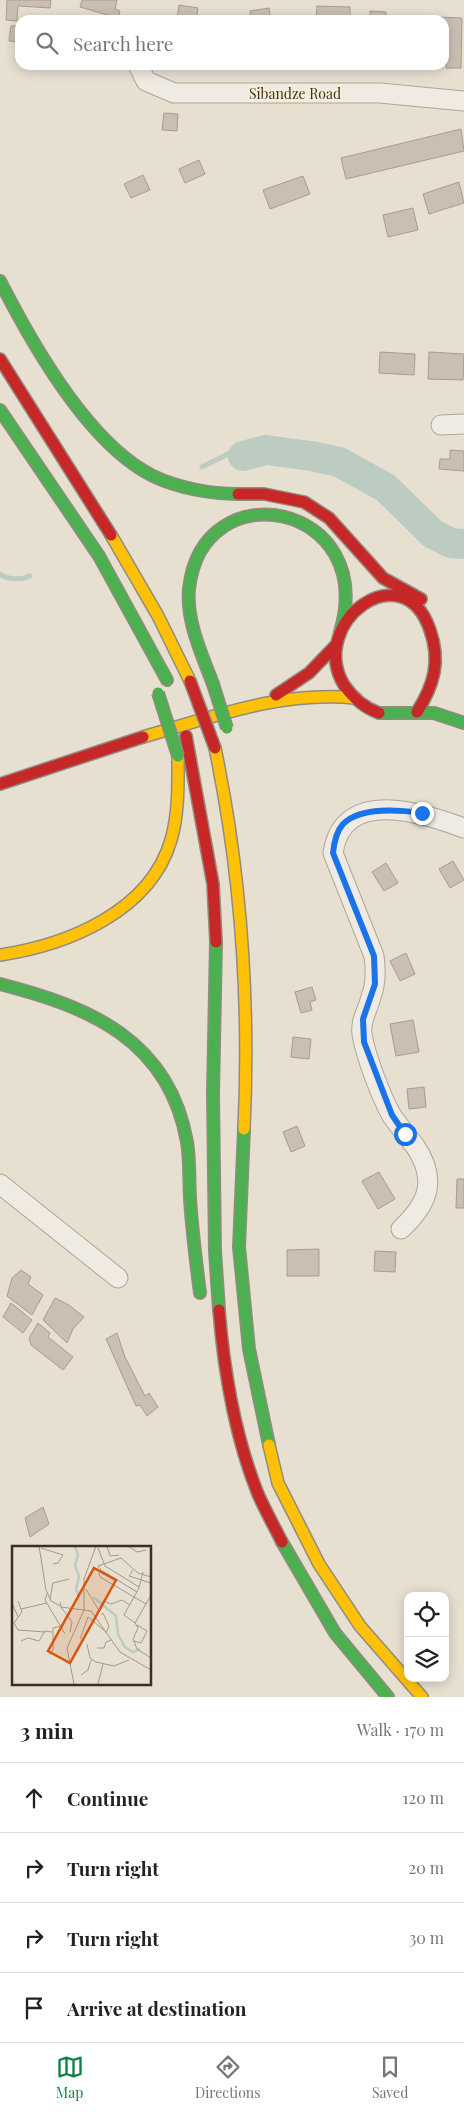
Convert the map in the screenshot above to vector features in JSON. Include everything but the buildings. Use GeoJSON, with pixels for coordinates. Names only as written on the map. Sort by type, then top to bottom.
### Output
{"type":"FeatureCollection","features":[{"type":"Feature","properties":{"kind":"main road"},"geometry":{"type":"LineString","coordinates":[[0,281],[28,334],[74,403],[116,450],[153,476],[211,494],[264,494],[304,502],[329,518],[383,578],[433,606]]}},
{"type":"Feature","properties":{"kind":"main road"},"geometry":{"type":"LineString","coordinates":[[0,359],[136,576],[190,682],[215,748],[227,806],[242,925],[246,1087]]}},
{"type":"Feature","properties":{"kind":"main road"},"geometry":{"type":"LineString","coordinates":[[0,410],[24,448],[88,538],[126,600],[168,684]]}},
{"type":"Feature","properties":{"kind":"main road"},"geometry":{"type":"LineString","coordinates":[[227,733],[213,684],[198,646],[188,590],[192,567],[202,547],[218,530],[237,518],[261,512],[279,513],[315,528],[331,544],[343,566],[348,592],[346,609],[336,646],[338,674],[354,698],[368,708],[384,714],[400,715],[417,712],[440,714],[464,723]]}},
{"type":"Feature","properties":{"kind":"main road"},"geometry":{"type":"LineString","coordinates":[[340,632],[348,618],[359,606],[373,598],[389,594],[405,594],[421,599]]}},
{"type":"Feature","properties":{"kind":"main road"},"geometry":{"type":"LineString","coordinates":[[0,955],[27,952],[78,935],[111,917],[135,896],[170,846],[177,793],[178,756],[126,600]]}},
{"type":"Feature","properties":{"kind":"main road"},"geometry":{"type":"LineString","coordinates":[[254,706],[293,686],[317,668],[336,646]]}},
{"type":"Feature","properties":{"kind":"main road"},"geometry":{"type":"LineString","coordinates":[[0,784],[108,746],[254,706],[301,695],[328,694],[354,698]]}},
{"type":"Feature","properties":{"kind":"main road"},"geometry":{"type":"LineString","coordinates":[[417,712],[433,703],[440,696]]}},
{"type":"Feature","properties":{"kind":"main road"},"geometry":{"type":"LineString","coordinates":[[179,717],[186,736],[204,825],[212,884],[216,945],[213,1094],[215,1251],[222,1350],[240,1438],[258,1493],[290,1560]]}},
{"type":"Feature","properties":{"kind":"main road"},"geometry":{"type":"LineString","coordinates":[[254,933],[239,1247],[250,1349],[278,1483],[319,1564],[360,1626],[422,1697]]}},
{"type":"Feature","properties":{"kind":"main road"},"geometry":{"type":"LineString","coordinates":[[0,984],[40,994],[99,1018],[134,1041],[153,1059],[178,1106],[187,1141],[190,1200],[200,1301]]}},
{"type":"Feature","properties":{"kind":"main road"},"geometry":{"type":"LineString","coordinates":[[226,1432],[254,1509],[290,1560],[334,1633],[388,1697]]}},
{"type":"Feature","properties":{"kind":"street","name":"Sibandze Road"},"geometry":{"type":"LineString","coordinates":[[140,70],[146,81],[174,93],[380,93],[464,101]]}},
{"type":"Feature","properties":{"kind":"street"},"geometry":{"type":"LineString","coordinates":[[441,425],[464,424]]}},
{"type":"Feature","properties":{"kind":"street"},"geometry":{"type":"LineString","coordinates":[[401,1229],[417,1214],[426,1197],[427,1187],[424,1164],[416,1148],[392,1115],[364,1042],[363,1019],[375,984],[374,956],[333,853],[335,838],[344,824],[359,815],[392,808],[422,813],[462,829]]}},
{"type":"Feature","properties":{"kind":"street"},"geometry":{"type":"LineString","coordinates":[[0,1184],[118,1278]]}},
{"type":"Feature","properties":{"kind":"waterway"},"geometry":{"type":"LineString","coordinates":[[243,456],[266,450],[339,462],[386,488],[433,534],[451,543],[464,544]]}},
{"type":"Feature","properties":{"kind":"waterway"},"geometry":{"type":"LineString","coordinates":[[202,467],[230,453],[243,456]]}},
{"type":"Feature","properties":{"kind":"waterway"},"geometry":{"type":"LineString","coordinates":[[0,574],[15,579],[30,576]]}},
{"type":"Feature","properties":{"kind":"traffic: fast"},"geometry":{"type":"LineString","coordinates":[[0,281],[45,362],[84,417],[106,441],[129,461],[153,476],[173,484],[195,489],[238,494]]}},
{"type":"Feature","properties":{"kind":"traffic: fast"},"geometry":{"type":"LineString","coordinates":[[0,410],[99,556],[167,680]]}},
{"type":"Feature","properties":{"kind":"traffic: fast"},"geometry":{"type":"LineString","coordinates":[[213,684],[192,625],[189,589],[201,551],[224,527],[253,515],[284,517],[313,530],[335,554],[345,588],[340,632]]}},
{"type":"Feature","properties":{"kind":"traffic: fast"},"geometry":{"type":"LineString","coordinates":[[213,684],[227,728]]}},
{"type":"Feature","properties":{"kind":"traffic: fast"},"geometry":{"type":"LineString","coordinates":[[158,693],[178,756]]}},
{"type":"Feature","properties":{"kind":"traffic: fast"},"geometry":{"type":"LineString","coordinates":[[379,713],[434,713],[464,723]]}},
{"type":"Feature","properties":{"kind":"traffic: fast"},"geometry":{"type":"LineString","coordinates":[[216,942],[213,1094],[215,1251],[219,1310]]}},
{"type":"Feature","properties":{"kind":"traffic: fast"},"geometry":{"type":"LineString","coordinates":[[0,984],[65,1004],[94,1017],[120,1033],[144,1053],[163,1078],[177,1107],[187,1142],[192,1222],[200,1293]]}},
{"type":"Feature","properties":{"kind":"traffic: fast"},"geometry":{"type":"LineString","coordinates":[[244,1129],[239,1247],[249,1349],[269,1445]]}},
{"type":"Feature","properties":{"kind":"traffic: fast"},"geometry":{"type":"LineString","coordinates":[[282,1542],[335,1633],[388,1697]]}},
{"type":"Feature","properties":{"kind":"traffic: slow"},"geometry":{"type":"LineString","coordinates":[[111,535],[158,616],[190,681]]}},
{"type":"Feature","properties":{"kind":"traffic: slow"},"geometry":{"type":"LineString","coordinates":[[143,737],[221,714],[273,702],[300,698],[354,698]]}},
{"type":"Feature","properties":{"kind":"traffic: slow"},"geometry":{"type":"LineString","coordinates":[[215,748],[231,842],[242,937],[246,1033],[244,1129]]}},
{"type":"Feature","properties":{"kind":"traffic: slow"},"geometry":{"type":"LineString","coordinates":[[0,955],[52,943],[78,933],[103,921],[145,887],[160,865],[174,830],[178,798],[178,756]]}},
{"type":"Feature","properties":{"kind":"traffic: slow"},"geometry":{"type":"LineString","coordinates":[[269,1445],[278,1483],[319,1564],[360,1626],[422,1697]]}},
{"type":"Feature","properties":{"kind":"traffic: jam"},"geometry":{"type":"LineString","coordinates":[[0,359],[111,535]]}},
{"type":"Feature","properties":{"kind":"traffic: jam"},"geometry":{"type":"LineString","coordinates":[[238,494],[264,494],[304,502],[329,518],[383,578],[421,599]]}},
{"type":"Feature","properties":{"kind":"traffic: jam"},"geometry":{"type":"LineString","coordinates":[[379,713],[364,705],[347,689],[336,662],[338,639],[348,620],[363,605],[381,596],[400,597],[417,607],[430,630],[435,652],[434,672],[428,692],[417,712]]}},
{"type":"Feature","properties":{"kind":"traffic: jam"},"geometry":{"type":"LineString","coordinates":[[276,695],[309,673],[336,645]]}},
{"type":"Feature","properties":{"kind":"traffic: jam"},"geometry":{"type":"LineString","coordinates":[[190,681],[215,748]]}},
{"type":"Feature","properties":{"kind":"traffic: jam"},"geometry":{"type":"LineString","coordinates":[[186,736],[213,884],[216,942]]}},
{"type":"Feature","properties":{"kind":"traffic: jam"},"geometry":{"type":"LineString","coordinates":[[0,784],[143,737]]}},
{"type":"Feature","properties":{"kind":"traffic: jam"},"geometry":{"type":"LineString","coordinates":[[219,1310],[227,1380],[243,1450],[258,1494],[282,1542]]}},
{"type":"Feature","properties":{"kind":"route"},"geometry":{"type":"LineString","coordinates":[[405,1134],[392,1115],[364,1042],[362,1031],[363,1019],[375,984],[376,968],[374,956],[333,853],[335,838],[344,824],[359,815],[392,808],[422,813]]}}]}
